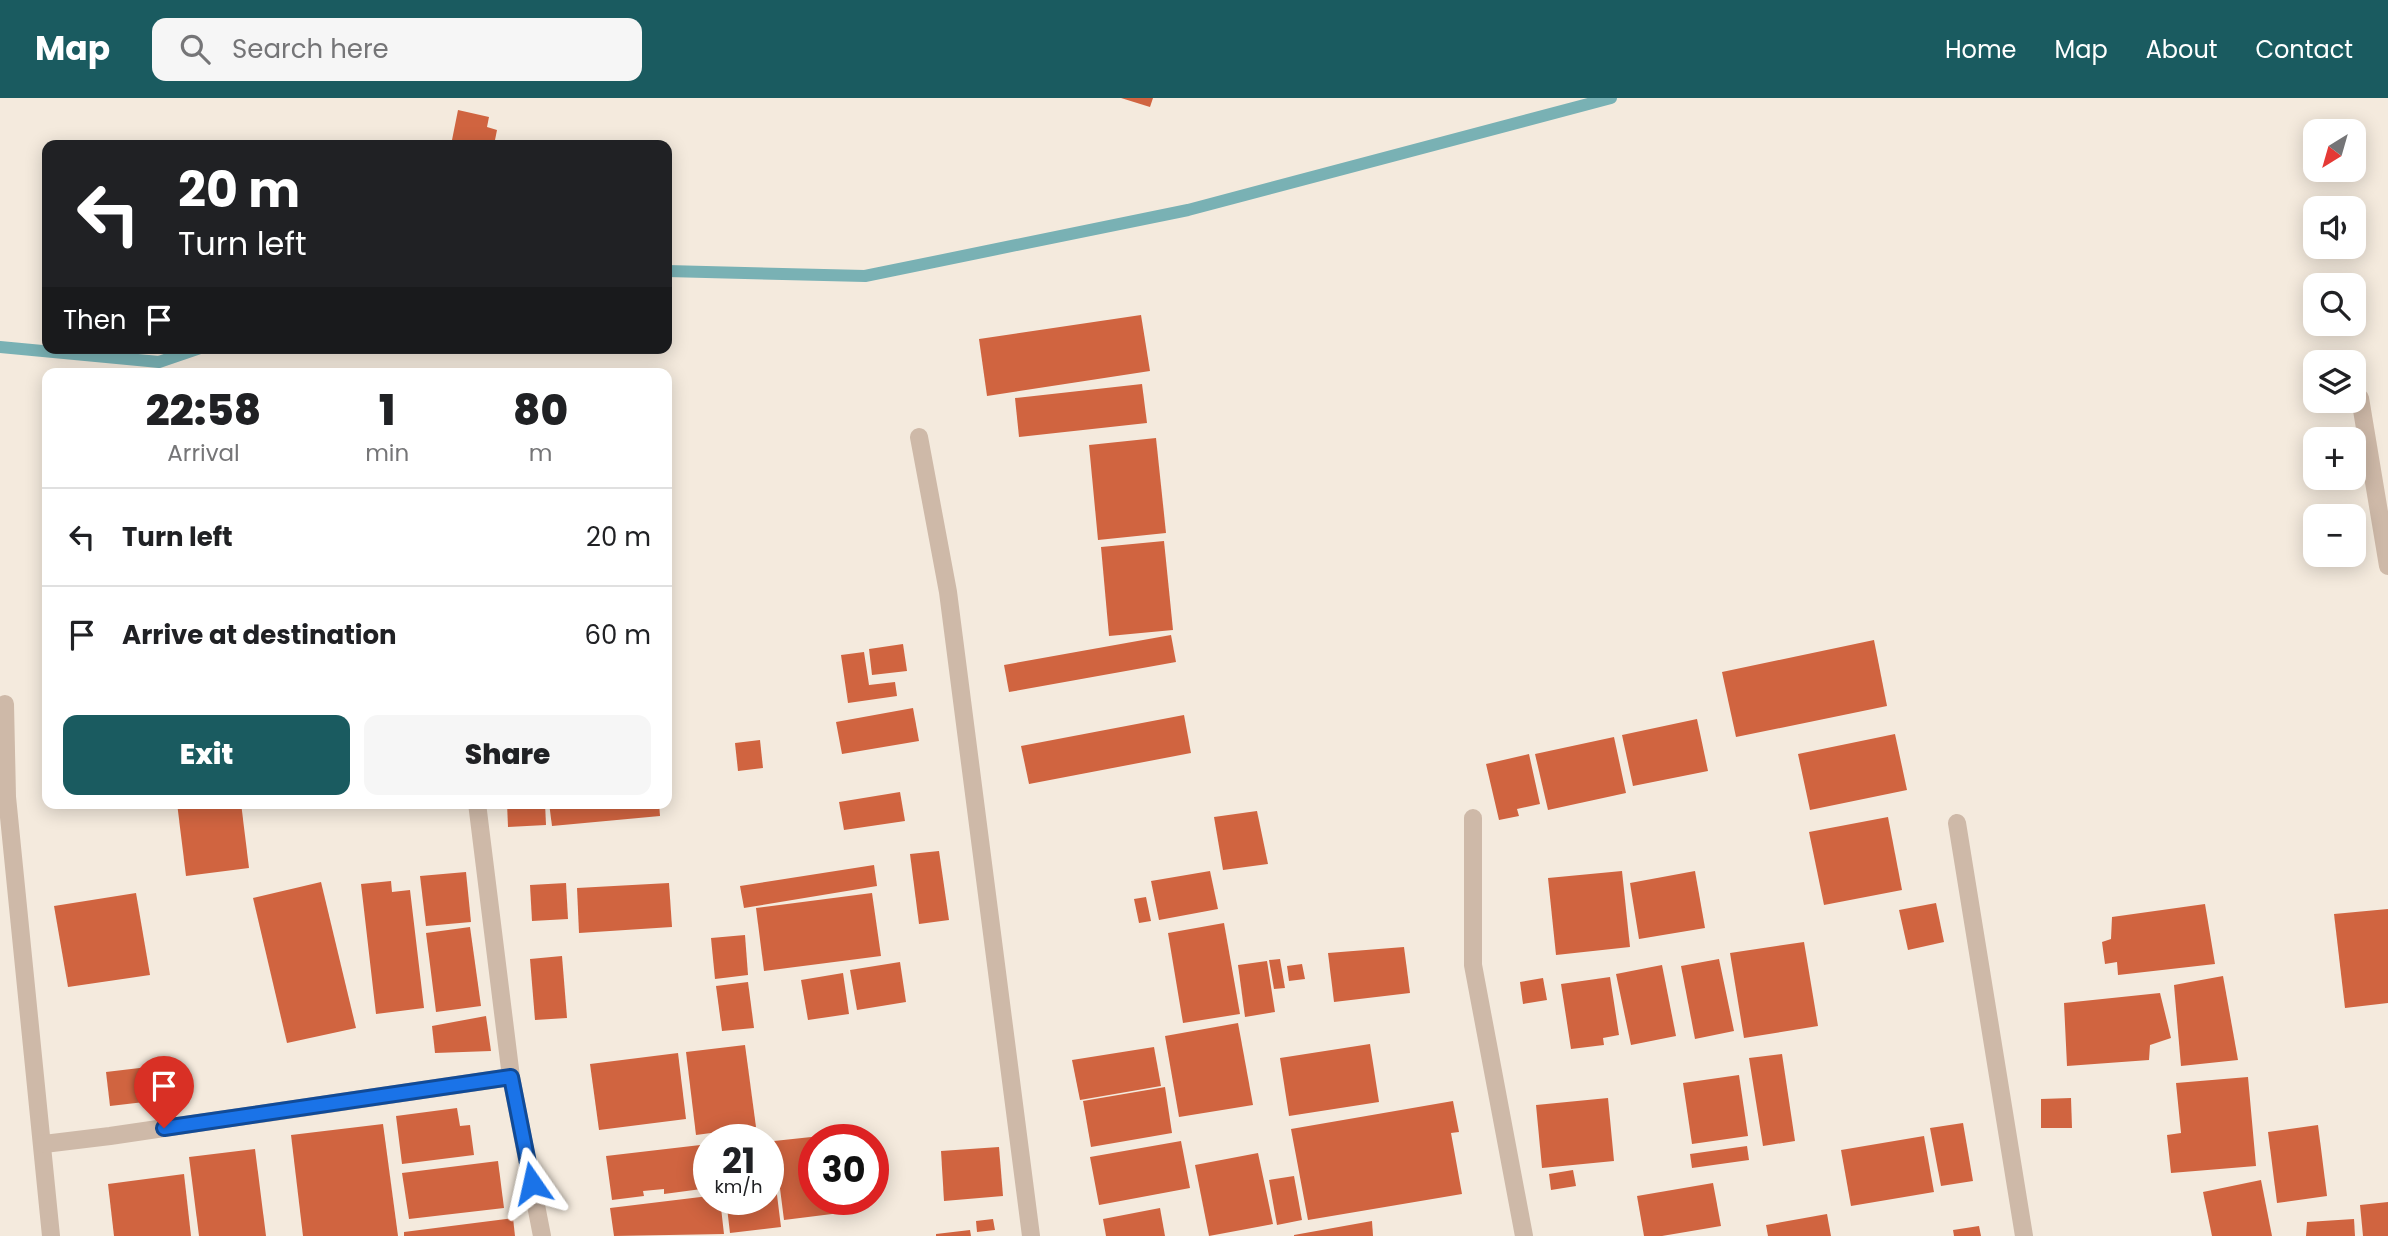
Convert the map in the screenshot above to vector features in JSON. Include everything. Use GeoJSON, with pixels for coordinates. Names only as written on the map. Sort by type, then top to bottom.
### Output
{"type":"FeatureCollection","features":[{"type":"Feature","properties":{"kind":"street"},"geometry":{"type":"LineString","coordinates":[[2362,413],[2388,566]]}},
{"type":"Feature","properties":{"kind":"street"},"geometry":{"type":"LineString","coordinates":[[919,437],[948,592],[1031,1236]]}},
{"type":"Feature","properties":{"kind":"street"},"geometry":{"type":"LineString","coordinates":[[5,704],[7,797],[44,1144],[51,1236]]}},
{"type":"Feature","properties":{"kind":"street"},"geometry":{"type":"LineString","coordinates":[[478,809],[511,1077],[542,1236]]}},
{"type":"Feature","properties":{"kind":"street"},"geometry":{"type":"LineString","coordinates":[[1473,818],[1473,965],[1524,1236]]}},
{"type":"Feature","properties":{"kind":"street"},"geometry":{"type":"LineString","coordinates":[[1956,823],[2024,1236]]}},
{"type":"Feature","properties":{"kind":"street"},"geometry":{"type":"LineString","coordinates":[[44,1144],[511,1077]]}},
{"type":"Feature","properties":{"kind":"building"},"geometry":{"type":"Polygon","coordinates":[[[1121,98],[1153,98],[1150,107],[1121,98]]]}},
{"type":"Feature","properties":{"kind":"building"},"geometry":{"type":"Polygon","coordinates":[[[458,110],[489,117],[487,127],[497,130],[495,140],[452,140],[458,110]]]}},
{"type":"Feature","properties":{"kind":"building"},"geometry":{"type":"Polygon","coordinates":[[[1141,315],[1150,371],[987,396],[979,339],[1141,315]]]}},
{"type":"Feature","properties":{"kind":"building"},"geometry":{"type":"Polygon","coordinates":[[[1142,384],[1147,423],[1019,437],[1015,398],[1142,384]]]}},
{"type":"Feature","properties":{"kind":"building"},"geometry":{"type":"Polygon","coordinates":[[[1156,438],[1166,533],[1098,540],[1089,445],[1156,438]]]}},
{"type":"Feature","properties":{"kind":"building"},"geometry":{"type":"Polygon","coordinates":[[[1164,541],[1173,630],[1109,636],[1101,547],[1164,541]]]}},
{"type":"Feature","properties":{"kind":"building"},"geometry":{"type":"Polygon","coordinates":[[[1171,635],[1176,662],[1009,692],[1004,665],[1171,635]]]}},
{"type":"Feature","properties":{"kind":"building"},"geometry":{"type":"Polygon","coordinates":[[[1874,640],[1887,706],[1736,737],[1722,672],[1874,640]]]}},
{"type":"Feature","properties":{"kind":"building"},"geometry":{"type":"Polygon","coordinates":[[[903,644],[907,671],[872,675],[869,649],[903,644]]]}},
{"type":"Feature","properties":{"kind":"building"},"geometry":{"type":"Polygon","coordinates":[[[864,652],[869,685],[895,682],[897,696],[848,703],[841,655],[864,652]]]}},
{"type":"Feature","properties":{"kind":"building"},"geometry":{"type":"Polygon","coordinates":[[[913,708],[919,741],[842,754],[836,722],[913,708]]]}},
{"type":"Feature","properties":{"kind":"building"},"geometry":{"type":"Polygon","coordinates":[[[1184,715],[1191,753],[1029,784],[1021,746],[1184,715]]]}},
{"type":"Feature","properties":{"kind":"building"},"geometry":{"type":"Polygon","coordinates":[[[1697,719],[1708,771],[1633,786],[1622,735],[1697,719]]]}},
{"type":"Feature","properties":{"kind":"building"},"geometry":{"type":"Polygon","coordinates":[[[1895,734],[1907,790],[1810,810],[1798,754],[1895,734]]]}},
{"type":"Feature","properties":{"kind":"building"},"geometry":{"type":"Polygon","coordinates":[[[1614,737],[1626,793],[1548,810],[1535,754],[1614,737]]]}},
{"type":"Feature","properties":{"kind":"building"},"geometry":{"type":"Polygon","coordinates":[[[760,740],[763,768],[738,771],[735,743],[760,740]]]}},
{"type":"Feature","properties":{"kind":"building"},"geometry":{"type":"Polygon","coordinates":[[[1529,754],[1540,804],[1517,809],[1519,816],[1499,820],[1486,764],[1529,754]]]}},
{"type":"Feature","properties":{"kind":"building"},"geometry":{"type":"Polygon","coordinates":[[[900,792],[905,821],[844,830],[839,802],[900,792]]]}},
{"type":"Feature","properties":{"kind":"building"},"geometry":{"type":"Polygon","coordinates":[[[178,809],[242,809],[249,868],[186,876],[178,809]]]}},
{"type":"Feature","properties":{"kind":"building"},"geometry":{"type":"Polygon","coordinates":[[[507,809],[545,809],[546,825],[508,827],[507,809]]]}},
{"type":"Feature","properties":{"kind":"building"},"geometry":{"type":"Polygon","coordinates":[[[550,809],[659,809],[660,816],[552,826],[550,809]]]}},
{"type":"Feature","properties":{"kind":"building"},"geometry":{"type":"Polygon","coordinates":[[[1257,811],[1268,864],[1223,870],[1214,817],[1257,811]]]}},
{"type":"Feature","properties":{"kind":"building"},"geometry":{"type":"Polygon","coordinates":[[[1888,817],[1902,890],[1824,905],[1809,832],[1888,817]]]}},
{"type":"Feature","properties":{"kind":"building"},"geometry":{"type":"Polygon","coordinates":[[[939,851],[949,920],[919,924],[910,854],[939,851]]]}},
{"type":"Feature","properties":{"kind":"building"},"geometry":{"type":"Polygon","coordinates":[[[874,865],[877,886],[744,908],[740,886],[874,865]]]}},
{"type":"Feature","properties":{"kind":"building"},"geometry":{"type":"Polygon","coordinates":[[[1210,871],[1218,909],[1159,920],[1151,881],[1210,871]]]}},
{"type":"Feature","properties":{"kind":"building"},"geometry":{"type":"Polygon","coordinates":[[[1622,871],[1630,947],[1556,955],[1548,878],[1622,871]]]}},
{"type":"Feature","properties":{"kind":"building"},"geometry":{"type":"Polygon","coordinates":[[[1695,871],[1705,928],[1639,939],[1630,883],[1695,871]]]}},
{"type":"Feature","properties":{"kind":"building"},"geometry":{"type":"Polygon","coordinates":[[[466,872],[471,922],[426,926],[420,876],[466,872]]]}},
{"type":"Feature","properties":{"kind":"building"},"geometry":{"type":"Polygon","coordinates":[[[391,881],[392,892],[410,890],[424,1008],[376,1014],[361,884],[391,881]]]}},
{"type":"Feature","properties":{"kind":"building"},"geometry":{"type":"Polygon","coordinates":[[[321,882],[356,1028],[287,1043],[253,898],[321,882]]]}},
{"type":"Feature","properties":{"kind":"building"},"geometry":{"type":"Polygon","coordinates":[[[566,883],[568,919],[532,921],[530,885],[566,883]]]}},
{"type":"Feature","properties":{"kind":"building"},"geometry":{"type":"Polygon","coordinates":[[[669,883],[672,927],[579,933],[577,888],[669,883]]]}},
{"type":"Feature","properties":{"kind":"building"},"geometry":{"type":"Polygon","coordinates":[[[136,893],[150,975],[68,987],[54,906],[136,893]]]}},
{"type":"Feature","properties":{"kind":"building"},"geometry":{"type":"Polygon","coordinates":[[[872,893],[881,956],[764,971],[756,908],[872,893]]]}},
{"type":"Feature","properties":{"kind":"building"},"geometry":{"type":"Polygon","coordinates":[[[1146,897],[1151,921],[1139,923],[1134,899],[1146,897]]]}},
{"type":"Feature","properties":{"kind":"building"},"geometry":{"type":"Polygon","coordinates":[[[1936,903],[1944,942],[1908,950],[1899,910],[1936,903]]]}},
{"type":"Feature","properties":{"kind":"building"},"geometry":{"type":"Polygon","coordinates":[[[2205,904],[2215,964],[2118,975],[2117,962],[2105,964],[2102,942],[2111,939],[2112,917],[2205,904]]]}},
{"type":"Feature","properties":{"kind":"building"},"geometry":{"type":"Polygon","coordinates":[[[2388,909],[2388,1003],[2345,1008],[2334,914],[2388,909]]]}},
{"type":"Feature","properties":{"kind":"building"},"geometry":{"type":"Polygon","coordinates":[[[1224,923],[1240,1014],[1183,1023],[1168,933],[1224,923]]]}},
{"type":"Feature","properties":{"kind":"building"},"geometry":{"type":"Polygon","coordinates":[[[470,927],[481,1006],[436,1012],[426,933],[470,927]]]}},
{"type":"Feature","properties":{"kind":"building"},"geometry":{"type":"Polygon","coordinates":[[[745,935],[748,975],[715,979],[711,938],[745,935]]]}},
{"type":"Feature","properties":{"kind":"building"},"geometry":{"type":"Polygon","coordinates":[[[1804,942],[1818,1026],[1744,1038],[1730,953],[1804,942]]]}},
{"type":"Feature","properties":{"kind":"building"},"geometry":{"type":"Polygon","coordinates":[[[1404,947],[1410,993],[1334,1002],[1328,953],[1404,947]]]}},
{"type":"Feature","properties":{"kind":"building"},"geometry":{"type":"Polygon","coordinates":[[[562,956],[567,1018],[535,1020],[530,959],[562,956]]]}},
{"type":"Feature","properties":{"kind":"building"},"geometry":{"type":"Polygon","coordinates":[[[1280,959],[1285,988],[1274,989],[1269,960],[1280,959]]]}},
{"type":"Feature","properties":{"kind":"building"},"geometry":{"type":"Polygon","coordinates":[[[1719,959],[1734,1031],[1695,1039],[1681,966],[1719,959]]]}},
{"type":"Feature","properties":{"kind":"building"},"geometry":{"type":"Polygon","coordinates":[[[1267,961],[1275,1012],[1245,1017],[1238,965],[1267,961]]]}},
{"type":"Feature","properties":{"kind":"building"},"geometry":{"type":"Polygon","coordinates":[[[900,962],[906,1002],[857,1010],[850,970],[900,962]]]}},
{"type":"Feature","properties":{"kind":"building"},"geometry":{"type":"Polygon","coordinates":[[[1302,964],[1305,979],[1289,981],[1287,966],[1302,964]]]}},
{"type":"Feature","properties":{"kind":"building"},"geometry":{"type":"Polygon","coordinates":[[[1662,965],[1676,1036],[1631,1045],[1616,974],[1662,965]]]}},
{"type":"Feature","properties":{"kind":"building"},"geometry":{"type":"Polygon","coordinates":[[[843,973],[849,1014],[808,1020],[801,980],[843,973]]]}},
{"type":"Feature","properties":{"kind":"building"},"geometry":{"type":"Polygon","coordinates":[[[2223,976],[2238,1060],[2181,1066],[2174,985],[2223,976]]]}},
{"type":"Feature","properties":{"kind":"building"},"geometry":{"type":"Polygon","coordinates":[[[1610,977],[1619,1035],[1603,1038],[1604,1045],[1571,1049],[1561,984],[1610,977]]]}},
{"type":"Feature","properties":{"kind":"building"},"geometry":{"type":"Polygon","coordinates":[[[1543,978],[1547,1000],[1523,1004],[1520,982],[1543,978]]]}},
{"type":"Feature","properties":{"kind":"building"},"geometry":{"type":"Polygon","coordinates":[[[748,982],[754,1028],[722,1031],[716,986],[748,982]]]}},
{"type":"Feature","properties":{"kind":"building"},"geometry":{"type":"Polygon","coordinates":[[[2160,993],[2171,1038],[2150,1045],[2149,1060],[2067,1066],[2064,1003],[2160,993]]]}},
{"type":"Feature","properties":{"kind":"building"},"geometry":{"type":"Polygon","coordinates":[[[486,1016],[491,1051],[435,1053],[432,1026],[486,1016]]]}},
{"type":"Feature","properties":{"kind":"building"},"geometry":{"type":"Polygon","coordinates":[[[1238,1023],[1253,1105],[1179,1117],[1165,1036],[1238,1023]]]}},
{"type":"Feature","properties":{"kind":"building"},"geometry":{"type":"Polygon","coordinates":[[[1370,1044],[1379,1102],[1289,1116],[1280,1058],[1370,1044]]]}},
{"type":"Feature","properties":{"kind":"building"},"geometry":{"type":"Polygon","coordinates":[[[745,1045],[756,1124],[695,1124],[686,1052],[745,1045]]]}},
{"type":"Feature","properties":{"kind":"building"},"geometry":{"type":"Polygon","coordinates":[[[1154,1047],[1161,1086],[1080,1100],[1072,1060],[1154,1047]]]}},
{"type":"Feature","properties":{"kind":"building"},"geometry":{"type":"Polygon","coordinates":[[[678,1053],[686,1119],[599,1130],[590,1064],[678,1053]]]}},
{"type":"Feature","properties":{"kind":"building"},"geometry":{"type":"Polygon","coordinates":[[[1782,1054],[1795,1141],[1763,1146],[1749,1058],[1782,1054]]]}},
{"type":"Feature","properties":{"kind":"building"},"geometry":{"type":"Polygon","coordinates":[[[148,1067],[153,1101],[110,1106],[106,1072],[148,1067]]]}},
{"type":"Feature","properties":{"kind":"building"},"geometry":{"type":"Polygon","coordinates":[[[1739,1075],[1748,1136],[1692,1144],[1683,1083],[1739,1075]]]}},
{"type":"Feature","properties":{"kind":"building"},"geometry":{"type":"Polygon","coordinates":[[[2248,1077],[2256,1166],[2171,1173],[2167,1135],[2181,1133],[2176,1083],[2248,1077]]]}},
{"type":"Feature","properties":{"kind":"building"},"geometry":{"type":"Polygon","coordinates":[[[1165,1087],[1172,1133],[1091,1147],[1083,1101],[1165,1087]]]}},
{"type":"Feature","properties":{"kind":"building"},"geometry":{"type":"Polygon","coordinates":[[[1608,1098],[1614,1161],[1542,1168],[1536,1105],[1608,1098]]]}},
{"type":"Feature","properties":{"kind":"building"},"geometry":{"type":"Polygon","coordinates":[[[2071,1098],[2072,1128],[2041,1128],[2041,1099],[2071,1098]]]}},
{"type":"Feature","properties":{"kind":"building"},"geometry":{"type":"Polygon","coordinates":[[[1453,1101],[1459,1132],[1451,1133],[1462,1194],[1308,1220],[1291,1129],[1453,1101]]]}},
{"type":"Feature","properties":{"kind":"building"},"geometry":{"type":"Polygon","coordinates":[[[457,1108],[460,1126],[470,1125],[474,1155],[402,1164],[396,1116],[457,1108]]]}},
{"type":"Feature","properties":{"kind":"building"},"geometry":{"type":"Polygon","coordinates":[[[1963,1123],[1973,1181],[1941,1186],[1930,1128],[1963,1123]]]}},
{"type":"Feature","properties":{"kind":"building"},"geometry":{"type":"Polygon","coordinates":[[[383,1124],[398,1236],[303,1236],[291,1135],[383,1124]]]}},
{"type":"Feature","properties":{"kind":"building"},"geometry":{"type":"Polygon","coordinates":[[[2318,1125],[2327,1196],[2277,1203],[2268,1132],[2318,1125]]]}},
{"type":"Feature","properties":{"kind":"building"},"geometry":{"type":"Polygon","coordinates":[[[1924,1136],[1934,1192],[1851,1206],[1841,1150],[1924,1136]]]}},
{"type":"Feature","properties":{"kind":"building"},"geometry":{"type":"Polygon","coordinates":[[[798,1138],[798,1215],[824,1215],[784,1220],[784,1140],[798,1138]]]}},
{"type":"Feature","properties":{"kind":"building"},"geometry":{"type":"Polygon","coordinates":[[[1181,1141],[1190,1188],[1099,1205],[1090,1157],[1181,1141]]]}},
{"type":"Feature","properties":{"kind":"building"},"geometry":{"type":"Polygon","coordinates":[[[693,1146],[693,1190],[664,1194],[664,1189],[643,1191],[644,1196],[612,1200],[606,1156],[693,1146]]]}},
{"type":"Feature","properties":{"kind":"building"},"geometry":{"type":"Polygon","coordinates":[[[1747,1146],[1749,1160],[1692,1168],[1690,1154],[1747,1146]]]}},
{"type":"Feature","properties":{"kind":"building"},"geometry":{"type":"Polygon","coordinates":[[[999,1147],[1003,1196],[944,1201],[941,1151],[999,1147]]]}},
{"type":"Feature","properties":{"kind":"building"},"geometry":{"type":"Polygon","coordinates":[[[255,1149],[266,1236],[199,1236],[189,1157],[255,1149]]]}},
{"type":"Feature","properties":{"kind":"building"},"geometry":{"type":"Polygon","coordinates":[[[1258,1153],[1273,1224],[1209,1236],[1195,1165],[1258,1153]]]}},
{"type":"Feature","properties":{"kind":"building"},"geometry":{"type":"Polygon","coordinates":[[[498,1161],[504,1208],[409,1219],[402,1173],[498,1161]]]}},
{"type":"Feature","properties":{"kind":"building"},"geometry":{"type":"Polygon","coordinates":[[[1573,1170],[1576,1186],[1551,1190],[1549,1174],[1573,1170]]]}},
{"type":"Feature","properties":{"kind":"building"},"geometry":{"type":"Polygon","coordinates":[[[184,1174],[191,1236],[114,1236],[108,1184],[184,1174]]]}},
{"type":"Feature","properties":{"kind":"building"},"geometry":{"type":"Polygon","coordinates":[[[1294,1176],[1302,1220],[1277,1225],[1269,1180],[1294,1176]]]}},
{"type":"Feature","properties":{"kind":"building"},"geometry":{"type":"Polygon","coordinates":[[[2261,1180],[2272,1236],[2212,1236],[2203,1192],[2261,1180]]]}},
{"type":"Feature","properties":{"kind":"building"},"geometry":{"type":"Polygon","coordinates":[[[1713,1183],[1721,1226],[1662,1236],[1644,1236],[1637,1196],[1713,1183]]]}},
{"type":"Feature","properties":{"kind":"building"},"geometry":{"type":"Polygon","coordinates":[[[693,1198],[693,1215],[722,1215],[724,1234],[614,1236],[610,1208],[693,1198]]]}},
{"type":"Feature","properties":{"kind":"building"},"geometry":{"type":"Polygon","coordinates":[[[2388,1202],[2388,1236],[2363,1236],[2360,1205],[2388,1202]]]}},
{"type":"Feature","properties":{"kind":"building"},"geometry":{"type":"Polygon","coordinates":[[[1160,1208],[1165,1236],[1106,1236],[1103,1219],[1160,1208]]]}},
{"type":"Feature","properties":{"kind":"building"},"geometry":{"type":"Polygon","coordinates":[[[1827,1214],[1831,1236],[1768,1236],[1766,1225],[1827,1214]]]}},
{"type":"Feature","properties":{"kind":"building"},"geometry":{"type":"Polygon","coordinates":[[[728,1215],[780,1215],[781,1227],[730,1233],[728,1215]]]}},
{"type":"Feature","properties":{"kind":"building"},"geometry":{"type":"Polygon","coordinates":[[[513,1218],[515,1236],[404,1236],[404,1232],[513,1218]]]}},
{"type":"Feature","properties":{"kind":"building"},"geometry":{"type":"Polygon","coordinates":[[[993,1219],[995,1230],[977,1232],[976,1221],[993,1219]]]}},
{"type":"Feature","properties":{"kind":"building"},"geometry":{"type":"Polygon","coordinates":[[[2354,1219],[2355,1236],[2306,1236],[2307,1222],[2354,1219]]]}},
{"type":"Feature","properties":{"kind":"building"},"geometry":{"type":"Polygon","coordinates":[[[1372,1221],[1373,1236],[1294,1236],[1294,1235],[1372,1221]]]}},
{"type":"Feature","properties":{"kind":"building"},"geometry":{"type":"Polygon","coordinates":[[[1979,1226],[1981,1236],[1954,1236],[1953,1230],[1979,1226]]]}},
{"type":"Feature","properties":{"kind":"building"},"geometry":{"type":"Polygon","coordinates":[[[970,1230],[971,1236],[936,1236],[936,1234],[970,1230]]]}},
{"type":"Feature","properties":{"kind":"waterway"},"geometry":{"type":"LineString","coordinates":[[672,271],[865,276],[1188,210],[1611,98]]}},
{"type":"Feature","properties":{"kind":"waterway"},"geometry":{"type":"LineString","coordinates":[[0,347],[42,351]]}},
{"type":"Feature","properties":{"kind":"waterway"},"geometry":{"type":"LineString","coordinates":[[74,354],[159,362],[182,354]]}},
{"type":"Feature","properties":{"kind":"route"},"geometry":{"type":"LineString","coordinates":[[164,1128],[511,1077],[532,1183]]}}]}
